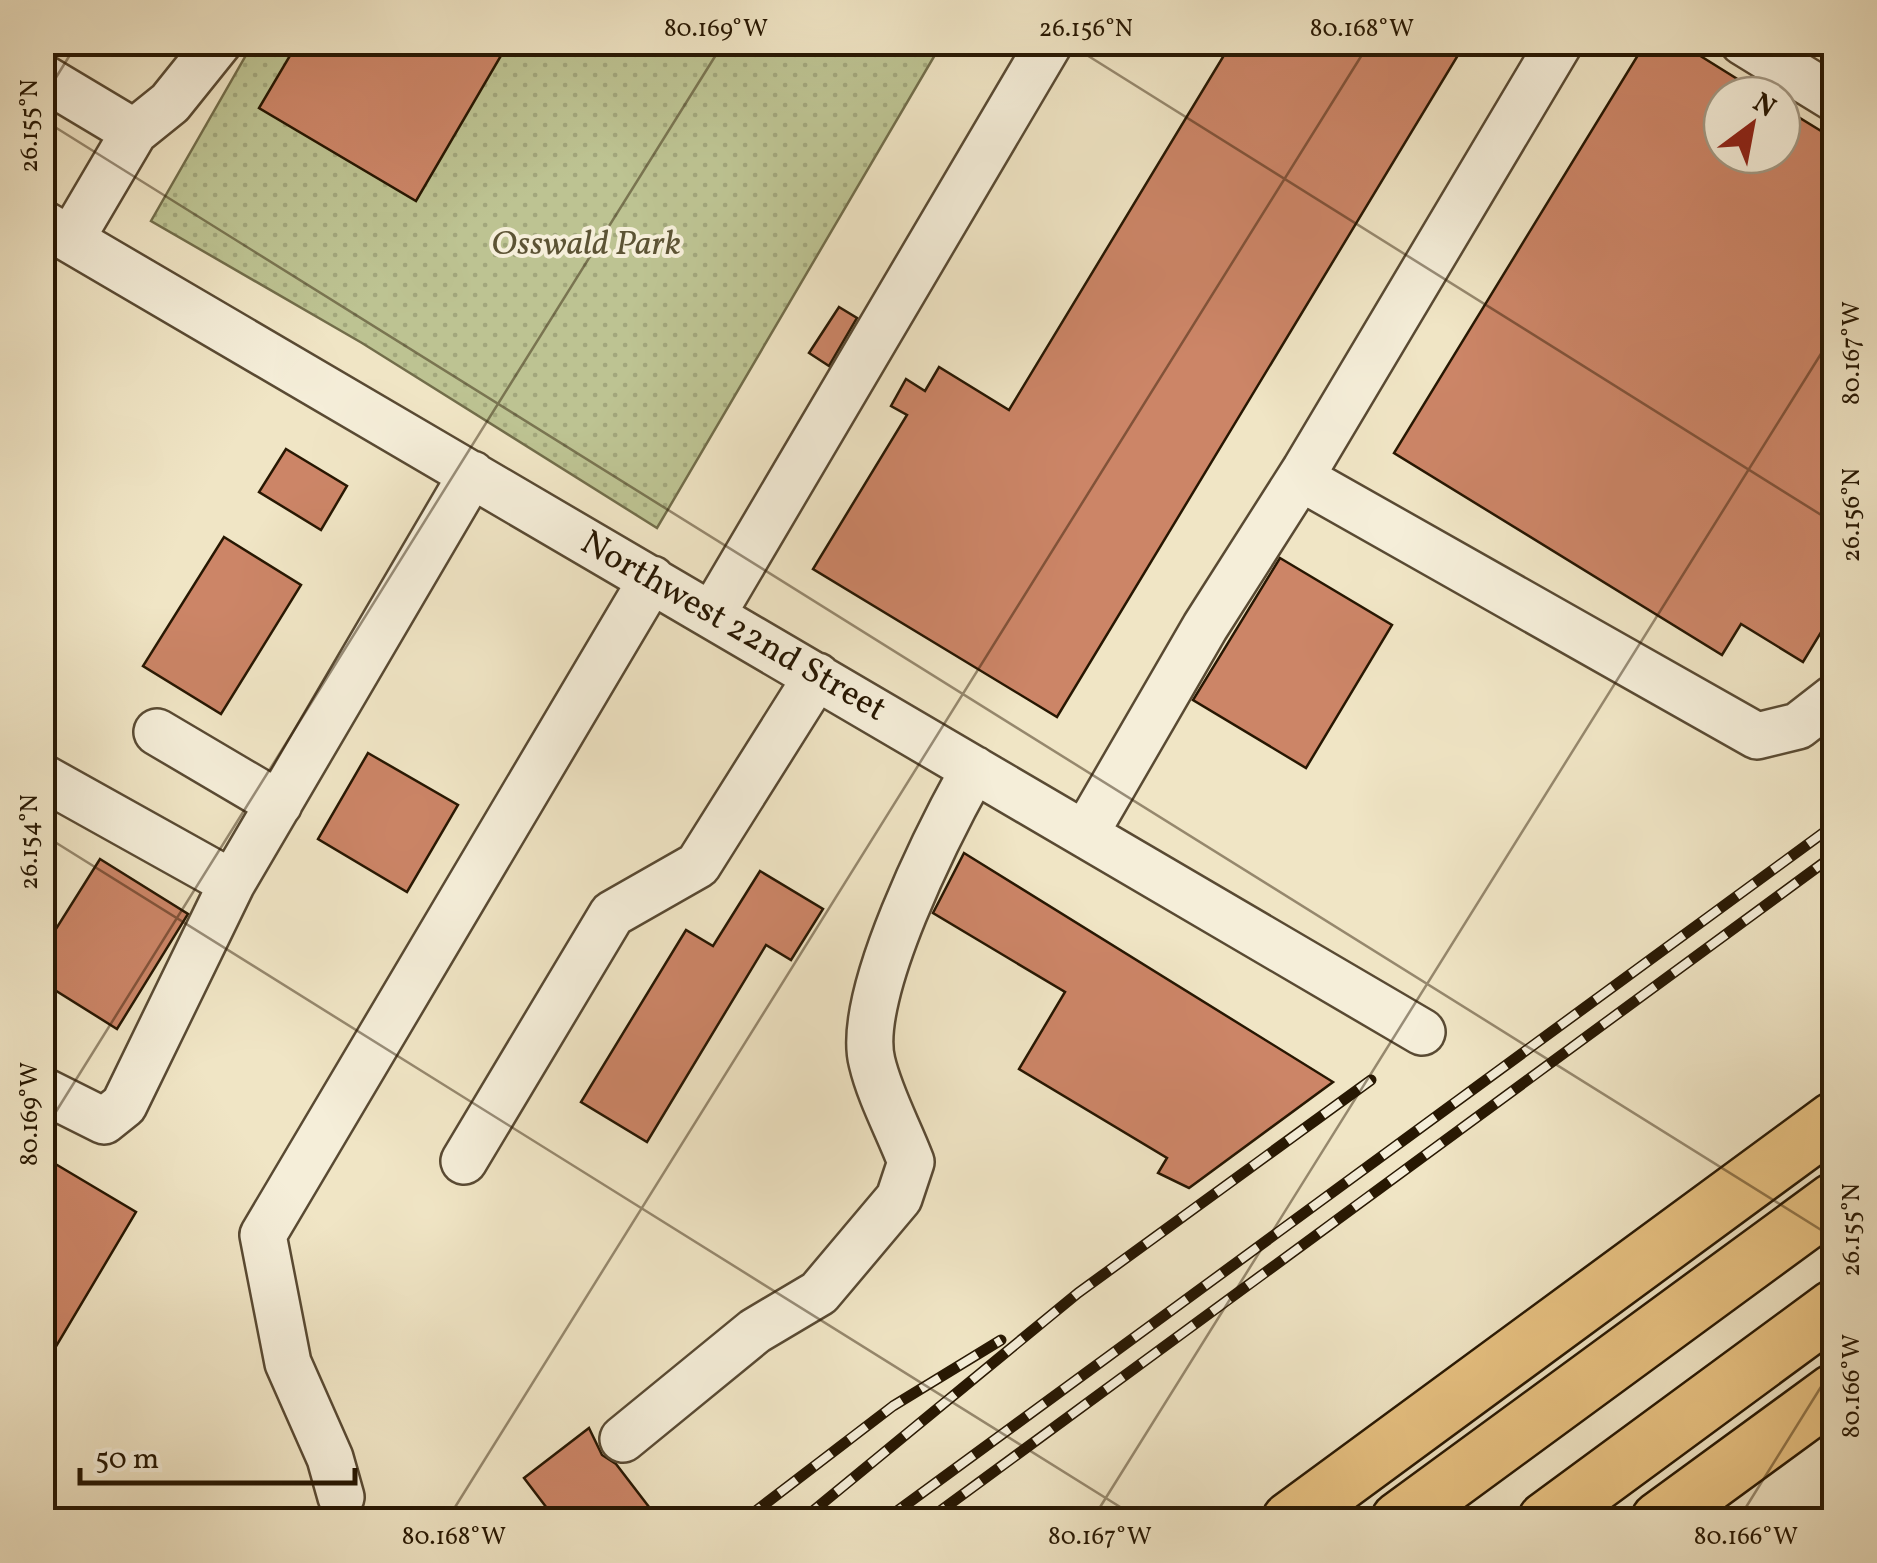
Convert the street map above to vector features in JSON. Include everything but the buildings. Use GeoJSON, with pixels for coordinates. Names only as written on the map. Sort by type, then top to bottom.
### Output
{"type":"FeatureCollection","features":[{"type":"Feature","properties":{"kind":"highway"},"geometry":{"type":"LineString","coordinates":[[1290,1520],[1834,1120]]}},
{"type":"Feature","properties":{"kind":"highway"},"geometry":{"type":"LineString","coordinates":[[1399,1520],[1834,1201]]}},
{"type":"Feature","properties":{"kind":"highway"},"geometry":{"type":"LineString","coordinates":[[1546,1520],[1834,1308]]}},
{"type":"Feature","properties":{"kind":"highway"},"geometry":{"type":"LineString","coordinates":[[1660,1520],[1834,1392]]}},
{"type":"Feature","properties":{"kind":"street"},"geometry":{"type":"LineString","coordinates":[[712,615],[1050,42]]}},
{"type":"Feature","properties":{"kind":"street"},"geometry":{"type":"LineString","coordinates":[[1085,834],[1205,626],[1301,478],[1560,42]]}},
{"type":"Feature","properties":{"kind":"street"},"geometry":{"type":"LineString","coordinates":[[1743,42],[1834,98]]}},
{"type":"Feature","properties":{"kind":"street"},"geometry":{"type":"LineString","coordinates":[[57,231],[134,132],[170,103],[210,46]]}},
{"type":"Feature","properties":{"kind":"street"},"geometry":{"type":"LineString","coordinates":[[42,77],[134,132]]}},
{"type":"Feature","properties":{"kind":"street","name":"Northwest 22nd Street"},"geometry":{"type":"LineString","coordinates":[[57,231],[1422,1032]]}},
{"type":"Feature","properties":{"kind":"street"},"geometry":{"type":"LineString","coordinates":[[42,1090],[104,1121],[124,1105],[232,884],[472,474]]}},
{"type":"Feature","properties":{"kind":"street"},"geometry":{"type":"LineString","coordinates":[[1301,478],[1758,736],[1798,726],[1834,698]]}},
{"type":"Feature","properties":{"kind":"street"},"geometry":{"type":"LineString","coordinates":[[341,1497],[330,1458],[288,1363],[263,1235],[652,579]]}},
{"type":"Feature","properties":{"kind":"street"},"geometry":{"type":"LineString","coordinates":[[464,1160],[612,914],[698,866],[817,676]]}},
{"type":"Feature","properties":{"kind":"street"},"geometry":{"type":"LineString","coordinates":[[157,732],[279,804]]}},
{"type":"Feature","properties":{"kind":"street"},"geometry":{"type":"LineString","coordinates":[[622,1439],[755,1331],[819,1293],[899,1198],[911,1162],[872,1062],[869,1025],[894,943],[944,823],[974,768]]}},
{"type":"Feature","properties":{"kind":"street"},"geometry":{"type":"LineString","coordinates":[[42,776],[232,884]]}},
{"type":"Feature","properties":{"kind":"green space","name":"Osswald Park"},"geometry":{"type":"Polygon","coordinates":[[[253,43],[942,43],[657,528],[362,343],[151,221],[253,43]]]}},
{"type":"Feature","properties":{"kind":"railway"},"geometry":{"type":"LineString","coordinates":[[885,1520],[1834,825]]}},
{"type":"Feature","properties":{"kind":"railway"},"geometry":{"type":"LineString","coordinates":[[928,1520],[1834,855]]}},
{"type":"Feature","properties":{"kind":"railway"},"geometry":{"type":"LineString","coordinates":[[802,1520],[1078,1293],[1371,1080]]}},
{"type":"Feature","properties":{"kind":"railway"},"geometry":{"type":"LineString","coordinates":[[744,1520],[893,1406],[1001,1340]]}}]}
